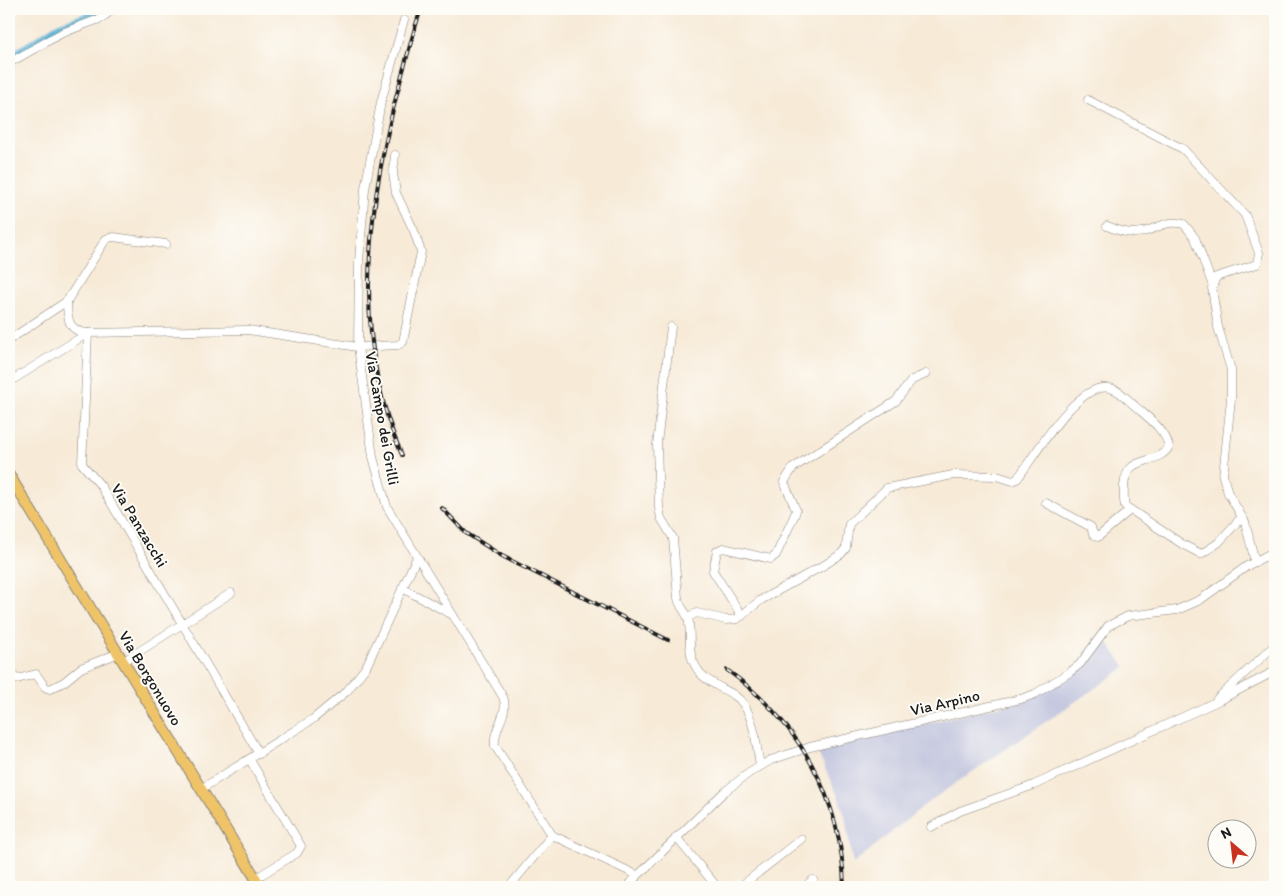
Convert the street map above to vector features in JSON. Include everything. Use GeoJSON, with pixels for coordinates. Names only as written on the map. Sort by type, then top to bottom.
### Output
{"type":"FeatureCollection","features":[{"type":"Feature","properties":{"kind":"main road","name":"Via Borgonuovo"},"geometry":{"type":"LineString","coordinates":[[9,476],[259,883]]}},
{"type":"Feature","properties":{"kind":"street"},"geometry":{"type":"LineString","coordinates":[[9,63],[62,33],[102,18],[114,9]]}},
{"type":"Feature","properties":{"kind":"street"},"geometry":{"type":"LineString","coordinates":[[395,155],[393,173],[396,193],[419,242],[421,254],[419,268],[403,342],[398,345],[358,347],[359,261],[365,189],[381,102],[404,20]]}},
{"type":"Feature","properties":{"kind":"street"},"geometry":{"type":"LineString","coordinates":[[1088,100],[1183,149],[1245,215],[1259,254],[1258,264],[1216,277],[1213,286]]}},
{"type":"Feature","properties":{"kind":"street"},"geometry":{"type":"LineString","coordinates":[[1107,226],[1133,233],[1141,233],[1171,222],[1184,224],[1195,238],[1213,286],[1218,328],[1231,370],[1231,399],[1223,476],[1228,493],[1245,522],[1255,562]]}},
{"type":"Feature","properties":{"kind":"street"},"geometry":{"type":"LineString","coordinates":[[9,340],[66,302],[106,239],[112,237],[166,244]]}},
{"type":"Feature","properties":{"kind":"street"},"geometry":{"type":"LineString","coordinates":[[66,302],[67,318],[71,326],[79,332],[88,333]]}},
{"type":"Feature","properties":{"kind":"street"},"geometry":{"type":"LineString","coordinates":[[671,326],[657,426],[658,503],[661,518],[674,538],[678,601],[688,617],[689,645],[694,661],[703,676],[736,696],[744,705],[753,730],[760,766]]}},
{"type":"Feature","properties":{"kind":"street","name":"Via Campo dei Grilli"},"geometry":{"type":"LineString","coordinates":[[88,333],[248,330],[358,347],[376,471],[387,507],[504,701],[504,709],[495,739],[496,749],[552,835]]}},
{"type":"Feature","properties":{"kind":"street"},"geometry":{"type":"LineString","coordinates":[[9,382],[88,333]]}},
{"type":"Feature","properties":{"kind":"street","name":"Via Panzacchi"},"geometry":{"type":"LineString","coordinates":[[88,333],[82,464],[99,483],[259,754]]}},
{"type":"Feature","properties":{"kind":"street"},"geometry":{"type":"LineString","coordinates":[[742,616],[713,571],[717,551],[723,548],[772,559],[776,555],[796,510],[784,482],[793,468],[896,401],[912,380],[926,374]]}},
{"type":"Feature","properties":{"kind":"street"},"geometry":{"type":"LineString","coordinates":[[688,617],[697,613],[731,620],[742,616],[761,600],[841,554],[846,548],[849,524],[886,488],[953,475],[981,474],[1013,481],[1017,479],[1067,412],[1079,400],[1100,388],[1108,387],[1118,392],[1151,420],[1168,440],[1169,447],[1165,452],[1138,462],[1129,470],[1125,477],[1125,506],[1201,554],[1218,543],[1239,520],[1245,522]]}},
{"type":"Feature","properties":{"kind":"street"},"geometry":{"type":"LineString","coordinates":[[1046,504],[1091,527],[1093,534],[1098,537],[1130,510]]}},
{"type":"Feature","properties":{"kind":"street","name":"Via Arpino"},"geometry":{"type":"LineString","coordinates":[[626,887],[728,789],[760,766],[800,749],[1036,694],[1080,664],[1108,626],[1128,616],[1177,610],[1200,600],[1255,562],[1275,551]]}},
{"type":"Feature","properties":{"kind":"street"},"geometry":{"type":"LineString","coordinates":[[201,789],[250,760],[328,708],[361,675],[417,556]]}},
{"type":"Feature","properties":{"kind":"street"},"geometry":{"type":"LineString","coordinates":[[1266,556],[1275,562]]}},
{"type":"Feature","properties":{"kind":"street"},"geometry":{"type":"LineString","coordinates":[[402,588],[452,614]]}},
{"type":"Feature","properties":{"kind":"street"},"geometry":{"type":"LineString","coordinates":[[9,672],[17,679],[36,674],[45,687],[50,689],[64,682],[79,669],[121,657],[182,624],[231,593]]}},
{"type":"Feature","properties":{"kind":"street"},"geometry":{"type":"LineString","coordinates":[[1214,703],[1275,645]]}},
{"type":"Feature","properties":{"kind":"street"},"geometry":{"type":"LineString","coordinates":[[931,827],[960,811],[1034,785],[1214,703],[1275,671]]}},
{"type":"Feature","properties":{"kind":"street"},"geometry":{"type":"LineString","coordinates":[[250,760],[301,846],[297,853],[259,883]]}},
{"type":"Feature","properties":{"kind":"street"},"geometry":{"type":"LineString","coordinates":[[509,887],[552,835],[637,876]]}},
{"type":"Feature","properties":{"kind":"street"},"geometry":{"type":"LineString","coordinates":[[676,837],[717,887]]}},
{"type":"Feature","properties":{"kind":"street"},"geometry":{"type":"LineString","coordinates":[[740,887],[801,839]]}},
{"type":"Feature","properties":{"kind":"street"},"geometry":{"type":"LineString","coordinates":[[804,887],[812,880]]}},
{"type":"Feature","properties":{"kind":"shaded area"},"geometry":{"type":"Polygon","coordinates":[[[1103,637],[1126,667],[927,803],[853,864],[845,816],[838,796],[816,749],[1021,701],[1073,673],[1103,637]]]}},
{"type":"Feature","properties":{"kind":"waterway"},"geometry":{"type":"LineString","coordinates":[[9,57],[16,55],[60,27],[98,14],[102,9]]}},
{"type":"Feature","properties":{"kind":"railway"},"geometry":{"type":"LineString","coordinates":[[402,455],[385,409],[375,362],[370,313],[369,264],[381,166],[391,118],[421,9]]}},
{"type":"Feature","properties":{"kind":"railway"},"geometry":{"type":"LineString","coordinates":[[442,508],[466,533],[502,556],[668,640]]}},
{"type":"Feature","properties":{"kind":"railway"},"geometry":{"type":"LineString","coordinates":[[727,670],[753,691],[775,713],[795,738],[812,765],[825,793],[835,823],[841,854],[844,887]]}}]}
